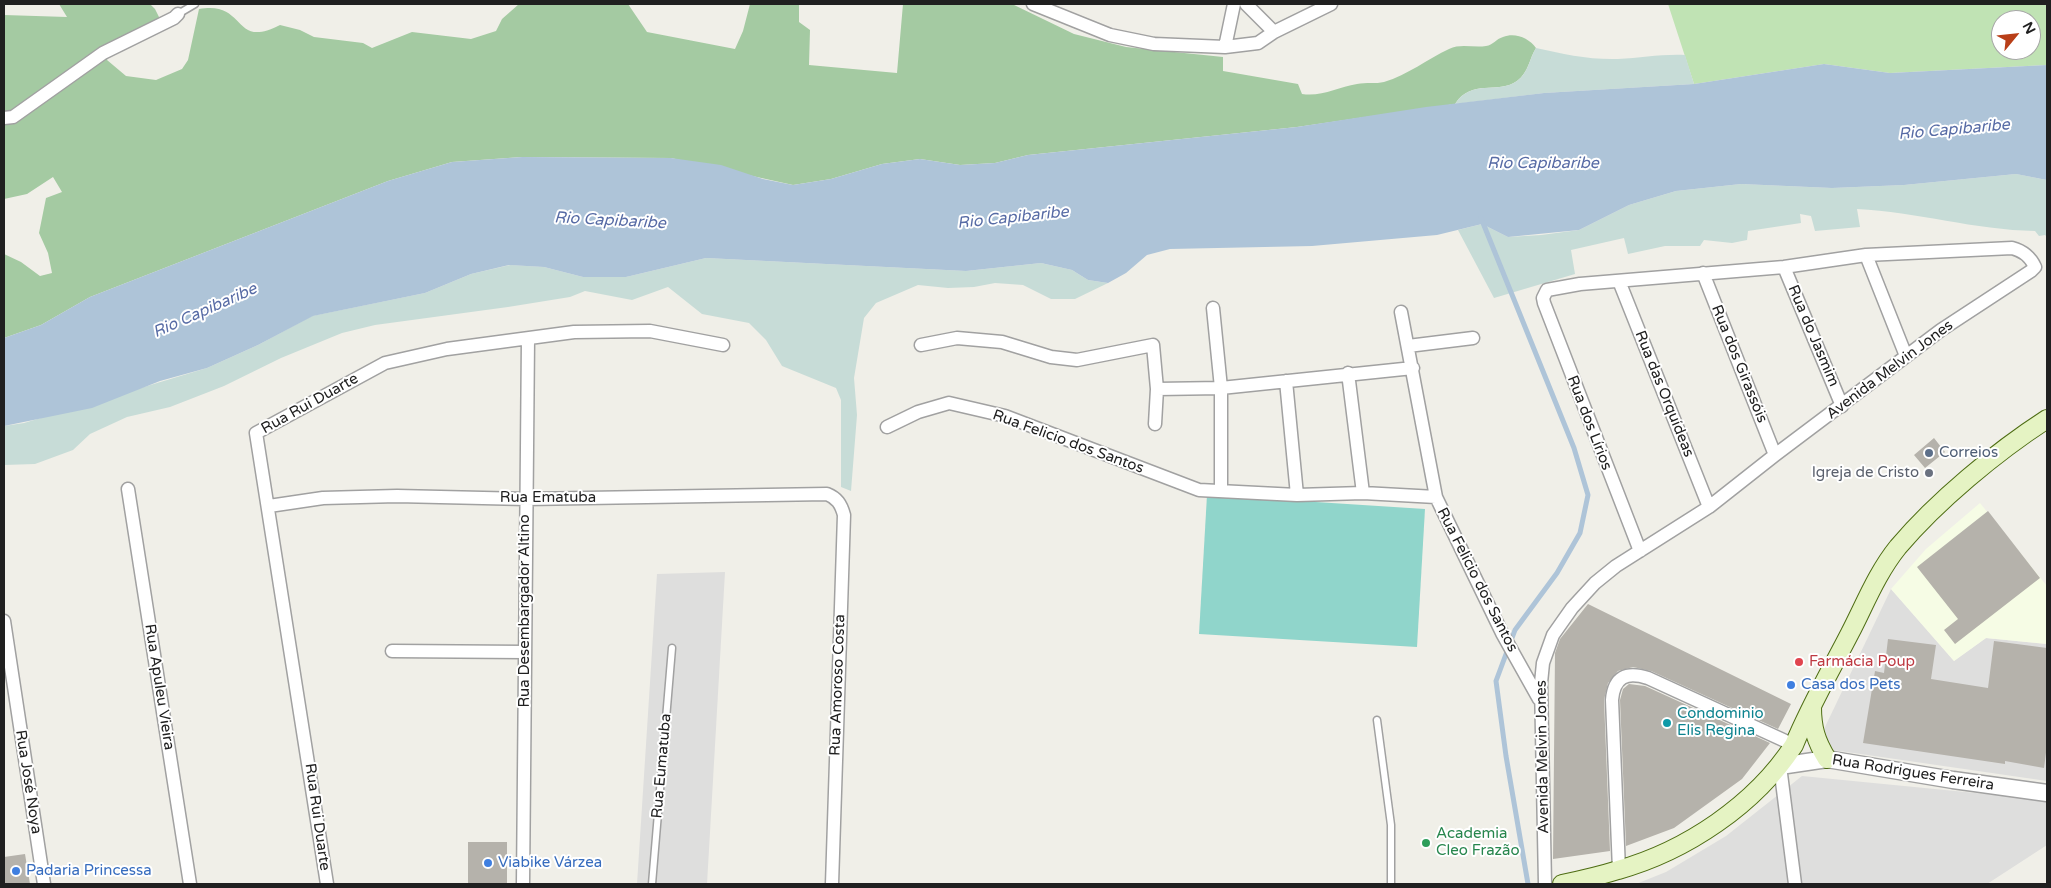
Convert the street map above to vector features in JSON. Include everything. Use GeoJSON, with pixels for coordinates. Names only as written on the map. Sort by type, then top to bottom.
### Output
{"type":"FeatureCollection","features":[{"type":"Feature","properties":{"kind":"main road"},"geometry":{"type":"LineString","coordinates":[[1562,884],[1619,870],[1700,835],[1737,806],[1780,766],[1794,745],[1870,589],[1897,549],[1920,523],[1971,477],[2020,437],[2047,419]]}},
{"type":"Feature","properties":{"kind":"main road"},"geometry":{"type":"LineString","coordinates":[[1812,707],[1812,725],[1817,743],[1827,758]]}},
{"type":"Feature","properties":{"kind":"street"},"geometry":{"type":"LineString","coordinates":[[1033,4],[1110,35],[1154,44],[1225,47],[1258,43],[1274,32],[1331,4]]}},
{"type":"Feature","properties":{"kind":"street"},"geometry":{"type":"LineString","coordinates":[[1225,47],[1234,4]]}},
{"type":"Feature","properties":{"kind":"street"},"geometry":{"type":"LineString","coordinates":[[1246,4],[1274,32]]}},
{"type":"Feature","properties":{"kind":"street"},"geometry":{"type":"LineString","coordinates":[[4,118],[13,117],[104,53],[174,18],[178,14]]}},
{"type":"Feature","properties":{"kind":"street","name":"Avenida Melvin Jones"},"geometry":{"type":"LineString","coordinates":[[1544,294],[1552,288],[1784,266],[1866,255],[1978,248],[2012,248],[2021,250],[2034,265],[2031,271],[1941,330],[1906,356],[1709,507],[1594,583],[1572,608],[1553,635],[1543,663],[1540,701],[1545,884]]}},
{"type":"Feature","properties":{"kind":"street"},"geometry":{"type":"LineString","coordinates":[[1866,255],[1906,356]]}},
{"type":"Feature","properties":{"kind":"street","name":"Rua do Jasmim"},"geometry":{"type":"LineString","coordinates":[[1784,266],[1842,406]]}},
{"type":"Feature","properties":{"kind":"street","name":"Rua dos Girassóis"},"geometry":{"type":"LineString","coordinates":[[1703,273],[1775,455]]}},
{"type":"Feature","properties":{"kind":"street","name":"Rua das Orquídeas"},"geometry":{"type":"LineString","coordinates":[[1620,281],[1709,507]]}},
{"type":"Feature","properties":{"kind":"street","name":"Rua dos Lírios"},"geometry":{"type":"LineString","coordinates":[[1544,294],[1544,303],[1640,551]]}},
{"type":"Feature","properties":{"kind":"street"},"geometry":{"type":"LineString","coordinates":[[1213,308],[1221,388],[1221,491]]}},
{"type":"Feature","properties":{"kind":"street"},"geometry":{"type":"LineString","coordinates":[[1401,312],[1436,497]]}},
{"type":"Feature","properties":{"kind":"street","name":"Rua Rui Duarte"},"geometry":{"type":"LineString","coordinates":[[327,884],[256,433],[385,363],[447,349],[574,332],[650,331],[723,345]]}},
{"type":"Feature","properties":{"kind":"street"},"geometry":{"type":"LineString","coordinates":[[921,345],[957,338],[1002,342],[1051,358],[1077,360],[1153,345],[1157,389],[1155,424]]}},
{"type":"Feature","properties":{"kind":"street"},"geometry":{"type":"LineString","coordinates":[[1408,346],[1473,338]]}},
{"type":"Feature","properties":{"kind":"street","name":"Rua Desembargador Altino"},"geometry":{"type":"LineString","coordinates":[[523,884],[528,339]]}},
{"type":"Feature","properties":{"kind":"street"},"geometry":{"type":"LineString","coordinates":[[1157,389],[1221,388],[1348,373],[1413,368]]}},
{"type":"Feature","properties":{"kind":"street"},"geometry":{"type":"LineString","coordinates":[[1348,373],[1363,493]]}},
{"type":"Feature","properties":{"kind":"street"},"geometry":{"type":"LineString","coordinates":[[1286,381],[1297,495]]}},
{"type":"Feature","properties":{"kind":"street","name":"Rua Felicio dos Santos"},"geometry":{"type":"LineString","coordinates":[[887,427],[918,412],[949,403],[1005,416],[1199,490],[1297,495],[1363,493],[1436,497],[1502,633],[1540,701]]}},
{"type":"Feature","properties":{"kind":"street","name":"Rua Apuleu Vieira"},"geometry":{"type":"LineString","coordinates":[[128,489],[190,884]]}},
{"type":"Feature","properties":{"kind":"street","name":"Rua Ematuba"},"geometry":{"type":"LineString","coordinates":[[269,506],[323,498],[397,496],[526,500],[827,494]]}},
{"type":"Feature","properties":{"kind":"street","name":"Rua Amoroso Costa"},"geometry":{"type":"LineString","coordinates":[[827,494],[838,501],[844,514],[832,884]]}},
{"type":"Feature","properties":{"kind":"street","name":"Rua José Noya"},"geometry":{"type":"LineString","coordinates":[[4,621],[44,884]]}},
{"type":"Feature","properties":{"kind":"street"},"geometry":{"type":"LineString","coordinates":[[392,651],[525,652]]}},
{"type":"Feature","properties":{"kind":"street"},"geometry":{"type":"LineString","coordinates":[[1619,870],[1612,700],[1613,689],[1618,681],[1626,676],[1635,674],[1648,678],[1794,745]]}},
{"type":"Feature","properties":{"kind":"street","name":"Rua Rodrigues Ferreira"},"geometry":{"type":"LineString","coordinates":[[1780,766],[1827,758],[1953,780],[2047,793]]}},
{"type":"Feature","properties":{"kind":"street"},"geometry":{"type":"LineString","coordinates":[[1780,766],[1795,884]]}},
{"type":"Feature","properties":{"kind":"lane"},"geometry":{"type":"LineString","coordinates":[[178,14],[195,4]]}},
{"type":"Feature","properties":{"kind":"lane","name":"Rua Eumatuba"},"geometry":{"type":"LineString","coordinates":[[652,884],[672,648]]}},
{"type":"Feature","properties":{"kind":"lane"},"geometry":{"type":"LineString","coordinates":[[1377,720],[1391,825],[1391,884]]}},
{"type":"Feature","properties":{"kind":"shaded area"},"geometry":{"type":"Polygon","coordinates":[[[1536,48],[1597,59],[1685,55],[1694,84],[1544,93],[1455,104],[1469,91],[1501,87],[1517,81],[1526,70],[1536,48]]]}},
{"type":"Feature","properties":{"kind":"shaded area"},"geometry":{"type":"Polygon","coordinates":[[[2016,174],[2047,180],[2047,237],[2045,235],[2039,236],[2035,231],[1990,228],[1857,209],[1860,227],[1815,231],[1811,216],[1800,214],[1801,223],[1748,231],[1747,240],[1732,243],[1704,240],[1700,246],[1665,246],[1628,254],[1624,238],[1571,250],[1575,274],[1494,298],[1458,230],[1482,224],[1508,237],[1579,230],[1629,205],[1676,191],[1741,184],[1832,188],[1904,185],[2016,174]]]}},
{"type":"Feature","properties":{"kind":"shaded area"},"geometry":{"type":"Polygon","coordinates":[[[706,258],[966,271],[1041,263],[1072,270],[1088,280],[1108,283],[1075,299],[1051,299],[1023,285],[995,283],[974,287],[948,288],[918,285],[876,303],[864,318],[854,378],[857,415],[851,491],[841,487],[841,400],[836,388],[782,366],[766,340],[749,323],[702,314],[668,287],[632,300],[585,291],[570,297],[375,325],[342,333],[281,358],[224,386],[170,407],[127,417],[90,434],[73,450],[35,464],[4,465],[4,426],[24,423],[207,368],[258,345],[312,316],[425,293],[471,274],[510,265],[544,267],[583,277],[626,277],[706,258]]]}},
{"type":"Feature","properties":{"kind":"shaded area"},"geometry":{"type":"Polygon","coordinates":[[[1207,495],[1425,509],[1417,647],[1199,634],[1207,495]]]}},
{"type":"Feature","properties":{"kind":"shaded area"},"geometry":{"type":"Polygon","coordinates":[[[1980,503],[2047,586],[2047,644],[1986,638],[1954,661],[1891,589],[1926,549],[1980,503]]]}},
{"type":"Feature","properties":{"kind":"shaded area"},"geometry":{"type":"Polygon","coordinates":[[[725,572],[707,884],[637,884],[657,574],[725,572]]]}},
{"type":"Feature","properties":{"kind":"shaded area"},"geometry":{"type":"Polygon","coordinates":[[[1891,589],[1954,661],[1986,638],[2047,644],[2047,781],[1833,750],[1827,746],[1823,738],[1825,727],[1891,589]]]}},
{"type":"Feature","properties":{"kind":"shaded area"},"geometry":{"type":"Polygon","coordinates":[[[1802,776],[2047,800],[2047,845],[1987,884],[1636,884],[1666,872],[1726,836],[1802,776]]]}},
{"type":"Feature","properties":{"kind":"green space"},"geometry":{"type":"Polygon","coordinates":[[[59,4],[150,4],[160,19],[113,46],[107,60],[126,76],[156,80],[182,69],[188,60],[199,9],[214,8],[225,11],[246,29],[254,32],[265,31],[280,25],[300,30],[314,37],[363,43],[372,48],[412,32],[471,39],[496,31],[502,19],[519,4],[628,4],[647,32],[735,49],[743,31],[750,4],[799,4],[799,22],[810,30],[809,65],[897,73],[903,4],[1012,4],[1074,34],[1126,47],[1223,57],[1223,71],[1298,84],[1302,94],[1309,95],[1360,83],[1384,82],[1454,47],[1486,46],[1501,38],[1512,35],[1530,41],[1536,48],[1526,70],[1517,81],[1501,87],[1469,91],[1455,104],[1297,127],[1028,155],[995,163],[960,165],[920,159],[882,164],[831,179],[793,185],[671,158],[522,157],[452,162],[388,181],[90,297],[41,325],[4,338],[4,254],[21,262],[40,276],[52,273],[48,253],[39,233],[46,198],[62,192],[53,177],[27,194],[4,199],[4,15],[67,17],[59,4]]]}},
{"type":"Feature","properties":{"kind":"green space"},"geometry":{"type":"Polygon","coordinates":[[[1668,4],[2047,4],[2047,65],[1890,73],[1824,64],[1694,84],[1668,4]]]}},
{"type":"Feature","properties":{"kind":"water","name":"Rio Capibaribe"},"geometry":{"type":"Polygon","coordinates":[[[1824,64],[1890,73],[2047,65],[2047,180],[2016,174],[1904,185],[1832,188],[1741,184],[1676,191],[1629,205],[1579,230],[1508,237],[1482,224],[1437,235],[1312,246],[1170,249],[1147,255],[1126,273],[1108,283],[1088,280],[1072,270],[1041,263],[966,271],[706,258],[626,277],[583,277],[544,267],[509,265],[471,274],[425,293],[313,316],[258,345],[207,368],[160,381],[92,408],[4,426],[4,338],[41,325],[90,297],[388,181],[452,162],[522,157],[671,158],[721,165],[763,179],[793,185],[831,179],[882,164],[920,159],[960,165],[995,163],[1028,155],[1297,127],[1426,107],[1544,93],[1694,84],[1824,64]]]}},
{"type":"Feature","properties":{"kind":"building","name":"Correios"},"geometry":{"type":"Polygon","coordinates":[[[1934,438],[1945,452],[1925,468],[1914,455],[1934,438]]]}},
{"type":"Feature","properties":{"kind":"building"},"geometry":{"type":"Polygon","coordinates":[[[1988,511],[2040,578],[1955,644],[1944,630],[1958,619],[1917,567],[1988,511]]]}},
{"type":"Feature","properties":{"kind":"building"},"geometry":{"type":"Polygon","coordinates":[[[1588,604],[1791,704],[1778,729],[1651,671],[1633,667],[1618,671],[1608,683],[1604,700],[1610,851],[1553,859],[1555,653],[1560,639],[1588,604]]]}},
{"type":"Feature","properties":{"kind":"building"},"geometry":{"type":"Polygon","coordinates":[[[1888,639],[1936,645],[1931,679],[1988,688],[1994,641],[2047,648],[2047,745],[2044,768],[2005,761],[2005,764],[1863,743],[1875,671],[1884,673],[1888,639]]]}},
{"type":"Feature","properties":{"kind":"building"},"geometry":{"type":"Polygon","coordinates":[[[1629,684],[1645,686],[1770,743],[1742,779],[1674,828],[1626,846],[1620,700],[1623,689],[1629,684]]]}},
{"type":"Feature","properties":{"kind":"building","name":"Viabike Várzea"},"geometry":{"type":"Polygon","coordinates":[[[468,842],[507,842],[507,884],[468,883],[468,842]]]}},
{"type":"Feature","properties":{"kind":"building","name":"Padaria Princessa"},"geometry":{"type":"Polygon","coordinates":[[[25,854],[30,884],[4,884],[4,857],[25,854]]]}},
{"type":"Feature","properties":{"kind":"waterway"},"geometry":{"type":"LineString","coordinates":[[1481,218],[1574,448],[1588,495],[1580,533],[1557,573],[1515,630],[1496,681],[1506,756],[1528,884]]}},
{"type":"Feature","properties":{"kind":"place","name":"Correios"},"geometry":{"type":"Point","coordinates":[1929,453]}},
{"type":"Feature","properties":{"kind":"place","name":"Igreja de Cristo"},"geometry":{"type":"Point","coordinates":[1929,473]}},
{"type":"Feature","properties":{"kind":"place","name":"Farmácia Poup"},"geometry":{"type":"Point","coordinates":[1799,662]}},
{"type":"Feature","properties":{"kind":"place","name":"Casa dos Pets"},"geometry":{"type":"Point","coordinates":[1791,685]}},
{"type":"Feature","properties":{"kind":"place","name":"Condominio Elis Regina"},"geometry":{"type":"Point","coordinates":[1667,723]}},
{"type":"Feature","properties":{"kind":"place","name":"Academia Cleo Frazão"},"geometry":{"type":"Point","coordinates":[1426,843]}},
{"type":"Feature","properties":{"kind":"place","name":"Viabike Várzea"},"geometry":{"type":"Point","coordinates":[488,863]}},
{"type":"Feature","properties":{"kind":"place","name":"Padaria Princessa"},"geometry":{"type":"Point","coordinates":[16,871]}}]}
